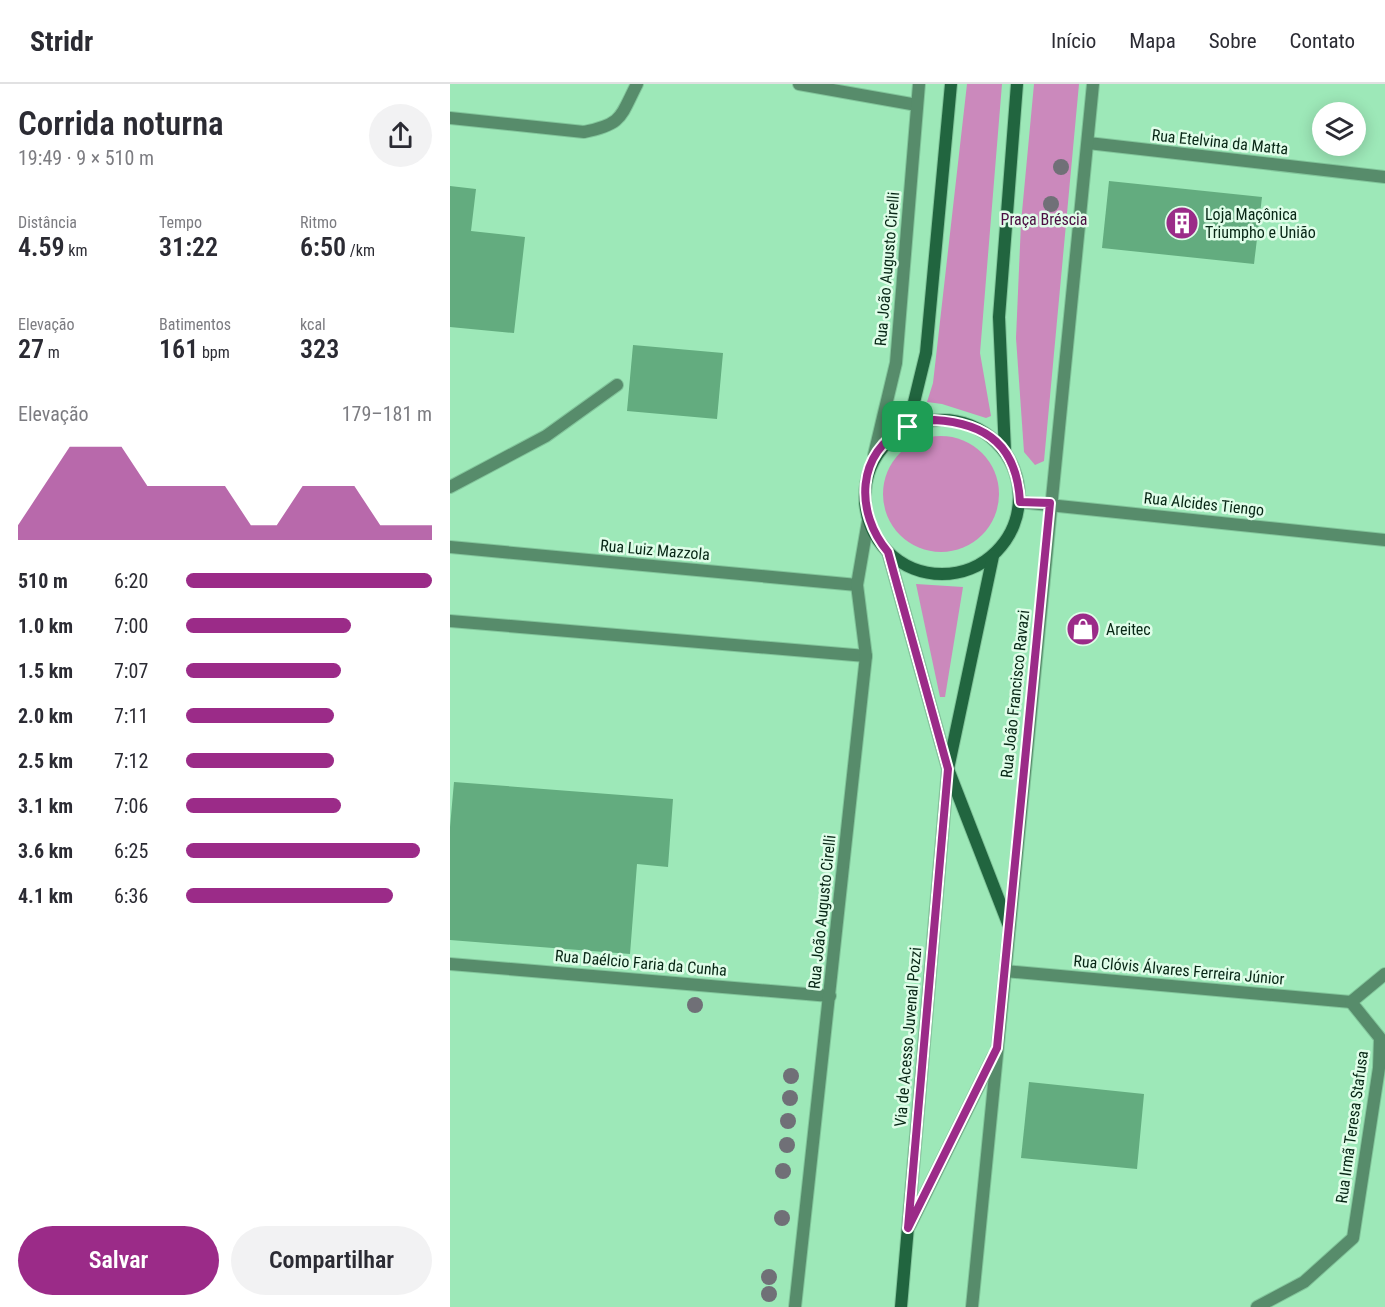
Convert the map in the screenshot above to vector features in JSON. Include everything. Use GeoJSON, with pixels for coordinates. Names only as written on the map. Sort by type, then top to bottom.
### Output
{"type":"FeatureCollection","features":[{"type":"Feature","properties":{"kind":"main road"},"geometry":{"type":"LineString","coordinates":[[908,427],[926,353],[951,84]]}},
{"type":"Feature","properties":{"kind":"main road"},"geometry":{"type":"LineString","coordinates":[[1005,451],[999,317],[1017,84]]}},
{"type":"Feature","properties":{"kind":"main road"},"geometry":{"type":"LineString","coordinates":[[934,420],[960,421],[985,432],[1005,451],[1014,468],[1020,502],[1015,525],[1006,542],[993,556],[973,568],[951,574],[928,573],[907,566],[888,552],[876,538],[868,521],[864,497],[874,455],[892,437],[908,427],[934,420]]}},
{"type":"Feature","properties":{"kind":"main road","name":"Via de Acesso Juvenal Pozzi"},"geometry":{"type":"LineString","coordinates":[[888,552],[948,769]]}},
{"type":"Feature","properties":{"kind":"main road","name":"Via de Acesso Juvenal Pozzi"},"geometry":{"type":"LineString","coordinates":[[901,1307],[948,769],[993,556]]}},
{"type":"Feature","properties":{"kind":"main road"},"geometry":{"type":"LineString","coordinates":[[948,769],[1009,926]]}},
{"type":"Feature","properties":{"kind":"street"},"geometry":{"type":"LineString","coordinates":[[450,118],[584,132],[605,128],[621,118],[637,84]]}},
{"type":"Feature","properties":{"kind":"street"},"geometry":{"type":"LineString","coordinates":[[799,84],[917,105]]}},
{"type":"Feature","properties":{"kind":"street","name":"Rua João Augusto Cirelli"},"geometry":{"type":"LineString","coordinates":[[874,455],[896,363],[919,84]]}},
{"type":"Feature","properties":{"kind":"street","name":"Rua João Francisco Ravazi"},"geometry":{"type":"LineString","coordinates":[[972,1307],[1050,503],[1094,84]]}},
{"type":"Feature","properties":{"kind":"street","name":"Rua Etelvina da Matta"},"geometry":{"type":"LineString","coordinates":[[1088,143],[1385,177]]}},
{"type":"Feature","properties":{"kind":"street"},"geometry":{"type":"LineString","coordinates":[[450,487],[546,436],[616,386]]}},
{"type":"Feature","properties":{"kind":"street","name":"Rua Alcides Tiengo"},"geometry":{"type":"LineString","coordinates":[[1020,502],[1050,503],[1385,540]]}},
{"type":"Feature","properties":{"kind":"street","name":"Rua João Augusto Cirelli"},"geometry":{"type":"LineString","coordinates":[[795,1307],[866,656],[857,585],[868,521]]}},
{"type":"Feature","properties":{"kind":"street","name":"Rua Luiz Mazzola"},"geometry":{"type":"LineString","coordinates":[[450,547],[857,585]]}},
{"type":"Feature","properties":{"kind":"street"},"geometry":{"type":"LineString","coordinates":[[450,621],[866,656]]}},
{"type":"Feature","properties":{"kind":"street","name":"Rua Daélcio Faria da Cunha"},"geometry":{"type":"LineString","coordinates":[[450,964],[830,996]]}},
{"type":"Feature","properties":{"kind":"street","name":"Rua Clóvis Álvares Ferreira Júnior"},"geometry":{"type":"LineString","coordinates":[[1005,971],[1351,1002]]}},
{"type":"Feature","properties":{"kind":"street"},"geometry":{"type":"LineString","coordinates":[[1351,1002],[1385,974]]}},
{"type":"Feature","properties":{"kind":"street","name":"Rua Irmã Teresa Stafusa"},"geometry":{"type":"LineString","coordinates":[[1257,1307],[1304,1282],[1353,1238],[1379,1068],[1380,1038],[1351,1002]]}},
{"type":"Feature","properties":{"kind":"street"},"geometry":{"type":"LineString","coordinates":[[908,1228],[997,1048]]}},
{"type":"Feature","properties":{"kind":"green space"},"geometry":{"type":"Polygon","coordinates":[[[967,84],[1002,84],[980,353],[991,416],[986,418],[942,404],[927,402],[933,383],[967,84]]]}},
{"type":"Feature","properties":{"kind":"green space","name":"Praça Bréscia"},"geometry":{"type":"Polygon","coordinates":[[[1034,84],[1079,84],[1044,461],[1035,465],[1024,452],[1016,338],[1021,223],[1034,84]]]}},
{"type":"Feature","properties":{"kind":"green space"},"geometry":{"type":"Polygon","coordinates":[[[941,436],[963,441],[982,453],[994,472],[999,494],[994,516],[982,535],[963,547],[941,552],[919,547],[900,535],[888,516],[883,494],[888,472],[900,453],[919,441],[941,436]]]}},
{"type":"Feature","properties":{"kind":"green space"},"geometry":{"type":"Polygon","coordinates":[[[916,584],[963,587],[945,697],[940,697],[916,584]]]}},
{"type":"Feature","properties":{"kind":"building","name":"Loja Maçônica Triumpho e União"},"geometry":{"type":"Polygon","coordinates":[[[1109,181],[1262,197],[1254,264],[1102,248],[1109,181]]]}},
{"type":"Feature","properties":{"kind":"building"},"geometry":{"type":"Polygon","coordinates":[[[450,186],[476,189],[471,231],[525,237],[514,333],[450,327],[450,186]]]}},
{"type":"Feature","properties":{"kind":"building"},"geometry":{"type":"Polygon","coordinates":[[[633,345],[723,353],[717,419],[627,411],[633,345]]]}},
{"type":"Feature","properties":{"kind":"building"},"geometry":{"type":"Polygon","coordinates":[[[454,782],[673,799],[668,867],[637,864],[630,954],[450,940],[450,827],[454,782]]]}},
{"type":"Feature","properties":{"kind":"building"},"geometry":{"type":"Polygon","coordinates":[[[1029,1082],[1144,1094],[1137,1169],[1021,1158],[1029,1082]]]}},
{"type":"Feature","properties":{"kind":"place","name":"Loja Maçônica Triumpho e União"},"geometry":{"type":"Point","coordinates":[1182,223]}},
{"type":"Feature","properties":{"kind":"place","name":"Areitec"},"geometry":{"type":"Point","coordinates":[1083,629]}},
{"type":"Feature","properties":{"kind":"route"},"geometry":{"type":"LineString","coordinates":[[934,420],[960,421],[985,432],[1005,451],[1014,468],[1020,502],[1050,503],[997,1048],[908,1228],[948,769],[888,552],[876,538],[868,521],[864,497],[868,472],[874,455],[892,437],[908,427],[934,420]]}}]}
